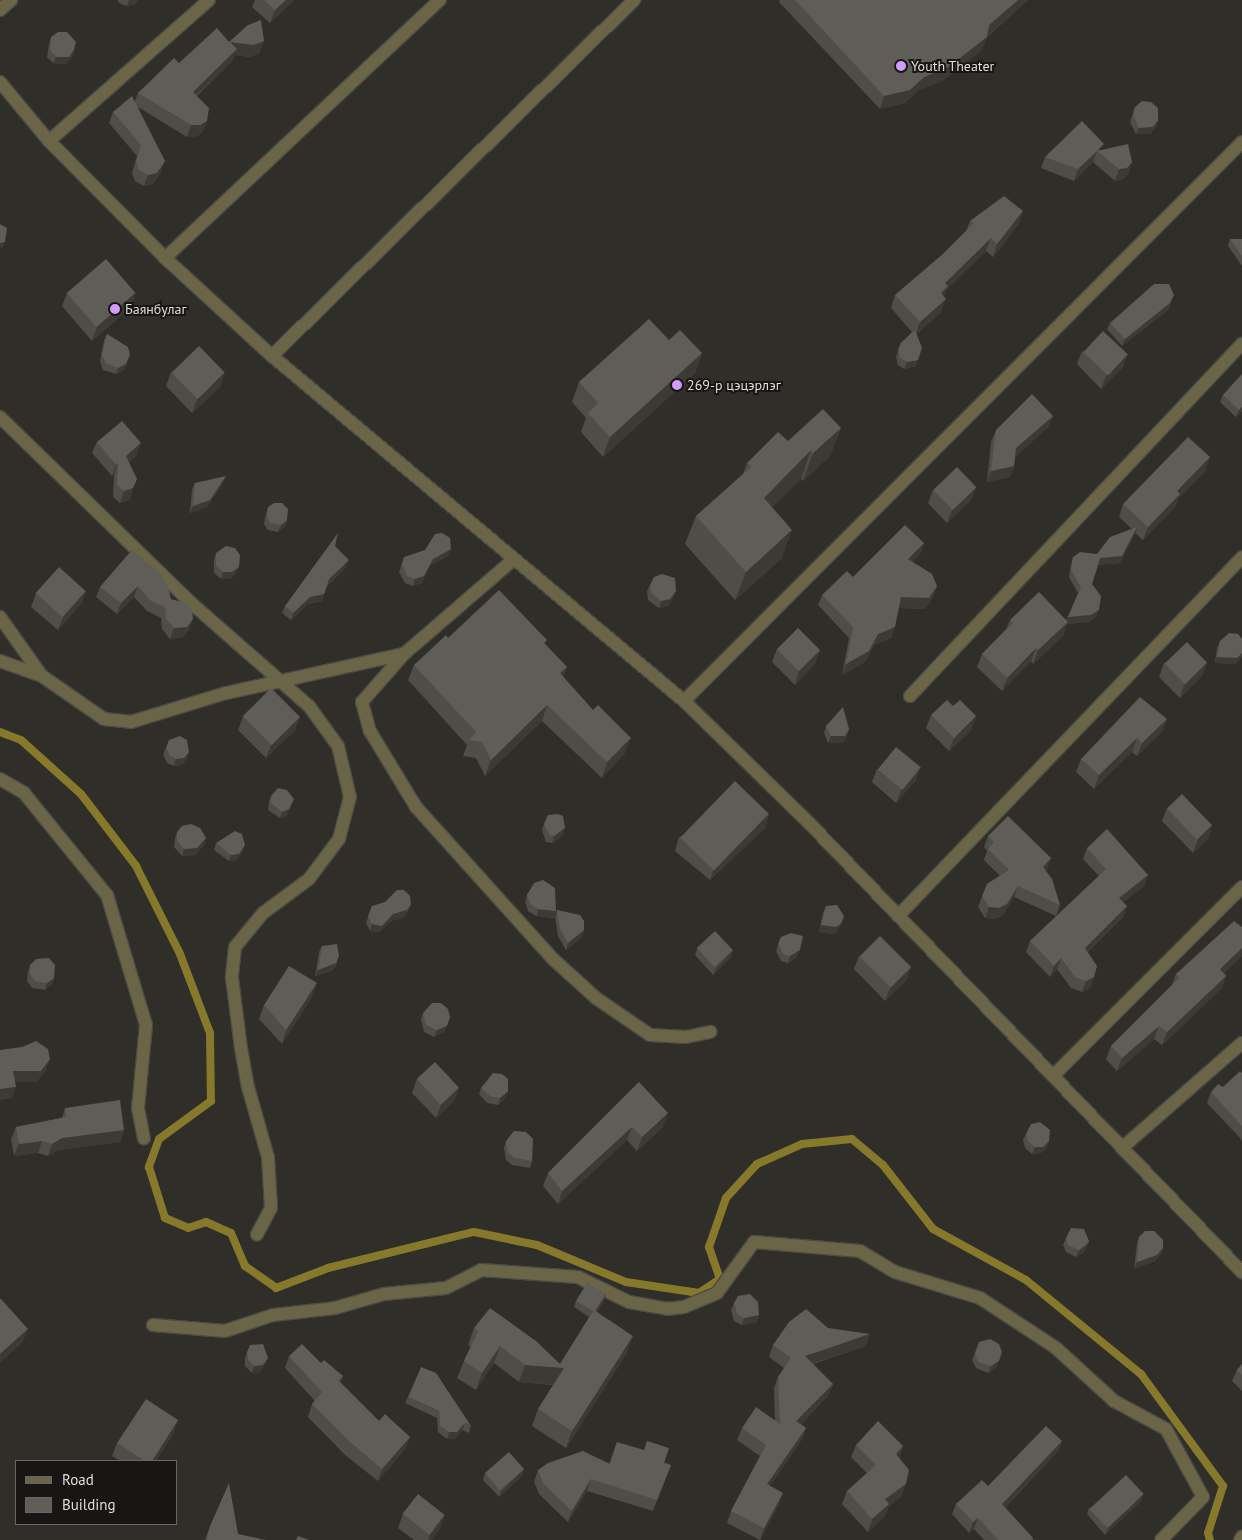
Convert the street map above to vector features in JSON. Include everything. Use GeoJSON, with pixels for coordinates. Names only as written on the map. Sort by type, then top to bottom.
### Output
{"type":"FeatureCollection","features":[{"type":"Feature","properties":{"kind":"street"},"geometry":{"type":"LineString","coordinates":[[0,10],[11,0]]}},
{"type":"Feature","properties":{"kind":"street"},"geometry":{"type":"LineString","coordinates":[[49,141],[209,0]]}},
{"type":"Feature","properties":{"kind":"street"},"geometry":{"type":"LineString","coordinates":[[165,258],[440,0]]}},
{"type":"Feature","properties":{"kind":"street"},"geometry":{"type":"LineString","coordinates":[[272,356],[634,0]]}},
{"type":"Feature","properties":{"kind":"street"},"geometry":{"type":"LineString","coordinates":[[0,82],[49,141],[165,258],[272,356],[512,560],[684,701],[810,823],[1242,1272]]}},
{"type":"Feature","properties":{"kind":"street"},"geometry":{"type":"LineString","coordinates":[[684,701],[1242,142]]}},
{"type":"Feature","properties":{"kind":"street"},"geometry":{"type":"LineString","coordinates":[[910,696],[1242,344]]}},
{"type":"Feature","properties":{"kind":"street"},"geometry":{"type":"LineString","coordinates":[[0,416],[190,602],[309,706],[338,746],[350,797],[339,839],[309,879],[263,913],[234,947],[232,978],[241,1048],[248,1088],[268,1157],[271,1208],[258,1234]]}},
{"type":"Feature","properties":{"kind":"street"},"geometry":{"type":"LineString","coordinates":[[898,916],[1242,557]]}},
{"type":"Feature","properties":{"kind":"street"},"geometry":{"type":"LineString","coordinates":[[512,560],[404,654],[362,702],[370,731],[416,806],[546,953],[596,998],[650,1035],[686,1037],[710,1032]]}},
{"type":"Feature","properties":{"kind":"street"},"geometry":{"type":"LineString","coordinates":[[0,617],[42,676]]}},
{"type":"Feature","properties":{"kind":"street"},"geometry":{"type":"LineString","coordinates":[[0,662],[42,676],[104,719],[131,722],[226,693],[404,654]]}},
{"type":"Feature","properties":{"kind":"street"},"geometry":{"type":"LineString","coordinates":[[0,779],[24,793],[107,895],[146,1025],[138,1108],[144,1138]]}},
{"type":"Feature","properties":{"kind":"street"},"geometry":{"type":"LineString","coordinates":[[1054,1075],[1242,887]]}},
{"type":"Feature","properties":{"kind":"street"},"geometry":{"type":"LineString","coordinates":[[1122,1147],[1242,1043]]}},
{"type":"Feature","properties":{"kind":"street"},"geometry":{"type":"LineString","coordinates":[[152,1325],[225,1332],[273,1315],[335,1308],[384,1294],[446,1288],[481,1270],[578,1278],[629,1302],[667,1310],[684,1307],[717,1293],[754,1242],[860,1251],[894,1272],[980,1298],[1056,1348],[1114,1401],[1166,1428],[1203,1497],[1161,1540]]}},
{"type":"Feature","properties":{"kind":"building"},"geometry":{"type":"Polygon","coordinates":[[[264,0],[286,0],[275,10],[264,0]]]}},
{"type":"Feature","properties":{"kind":"building","name":"Youth Theater"},"geometry":{"type":"Polygon","coordinates":[[[795,0],[1018,0],[989,25],[987,37],[947,68],[924,77],[910,90],[884,96],[795,0]]]}},
{"type":"Feature","properties":{"kind":"building"},"geometry":{"type":"Polygon","coordinates":[[[261,20],[264,41],[254,45],[230,42],[237,49],[193,92],[209,108],[207,121],[200,125],[191,125],[138,93],[174,58],[179,63],[217,28],[229,42],[248,25],[261,20]]]}},
{"type":"Feature","properties":{"kind":"building"},"geometry":{"type":"Polygon","coordinates":[[[58,32],[67,32],[76,42],[74,50],[69,57],[56,57],[50,50],[51,37],[58,32]]]}},
{"type":"Feature","properties":{"kind":"building"},"geometry":{"type":"Polygon","coordinates":[[[132,96],[165,161],[157,173],[148,175],[139,170],[136,162],[141,145],[113,112],[132,96]]]}},
{"type":"Feature","properties":{"kind":"building"},"geometry":{"type":"Polygon","coordinates":[[[1142,101],[1151,102],[1158,108],[1158,120],[1153,127],[1139,128],[1133,115],[1135,107],[1142,101]]]}},
{"type":"Feature","properties":{"kind":"building"},"geometry":{"type":"Polygon","coordinates":[[[1082,121],[1104,144],[1097,151],[1078,169],[1045,157],[1082,121]]]}},
{"type":"Feature","properties":{"kind":"building"},"geometry":{"type":"Polygon","coordinates":[[[1128,144],[1132,162],[1127,168],[1119,169],[1097,151],[1128,144]]]}},
{"type":"Feature","properties":{"kind":"building"},"geometry":{"type":"Polygon","coordinates":[[[1004,196],[1023,211],[997,244],[991,238],[945,283],[948,286],[941,293],[946,299],[920,322],[895,295],[943,254],[974,223],[970,221],[1004,196]]]}},
{"type":"Feature","properties":{"kind":"building"},"geometry":{"type":"Polygon","coordinates":[[[0,224],[7,228],[5,242],[0,243],[0,224]]]}},
{"type":"Feature","properties":{"kind":"building"},"geometry":{"type":"Polygon","coordinates":[[[1230,239],[1242,239],[1242,256],[1230,239]]]}},
{"type":"Feature","properties":{"kind":"building"},"geometry":{"type":"Polygon","coordinates":[[[106,259],[136,293],[96,327],[67,293],[106,259]]]}},
{"type":"Feature","properties":{"kind":"building"},"geometry":{"type":"Polygon","coordinates":[[[1154,284],[1169,284],[1174,295],[1170,303],[1125,339],[1110,323],[1154,284]]]}},
{"type":"Feature","properties":{"kind":"building"},"geometry":{"type":"Polygon","coordinates":[[[649,319],[669,340],[680,330],[702,353],[610,437],[588,413],[598,403],[579,382],[649,319]]]}},
{"type":"Feature","properties":{"kind":"building"},"geometry":{"type":"Polygon","coordinates":[[[915,330],[922,348],[918,360],[907,362],[900,358],[898,350],[901,343],[915,330]]]}},
{"type":"Feature","properties":{"kind":"building"},"geometry":{"type":"Polygon","coordinates":[[[1103,331],[1128,354],[1108,375],[1083,352],[1103,331]]]}},
{"type":"Feature","properties":{"kind":"building"},"geometry":{"type":"Polygon","coordinates":[[[107,334],[128,347],[130,355],[126,364],[118,368],[106,363],[102,355],[107,334]]]}},
{"type":"Feature","properties":{"kind":"building"},"geometry":{"type":"Polygon","coordinates":[[[199,346],[225,373],[197,399],[172,372],[199,346]]]}},
{"type":"Feature","properties":{"kind":"building"},"geometry":{"type":"Polygon","coordinates":[[[1242,374],[1242,407],[1239,410],[1223,395],[1242,374]]]}},
{"type":"Feature","properties":{"kind":"building"},"geometry":{"type":"Polygon","coordinates":[[[1032,394],[1053,416],[1016,448],[1014,466],[991,471],[996,430],[1032,394]]]}},
{"type":"Feature","properties":{"kind":"building"},"geometry":{"type":"Polygon","coordinates":[[[823,409],[841,428],[813,453],[811,450],[764,498],[792,530],[746,572],[696,516],[751,467],[747,463],[778,432],[788,441],[823,409]]]}},
{"type":"Feature","properties":{"kind":"building"},"geometry":{"type":"Polygon","coordinates":[[[122,421],[141,443],[126,456],[137,479],[133,488],[124,491],[117,485],[118,463],[116,465],[97,442],[122,421]]]}},
{"type":"Feature","properties":{"kind":"building"},"geometry":{"type":"Polygon","coordinates":[[[1188,437],[1210,457],[1177,491],[1180,494],[1148,527],[1123,504],[1188,437]]]}},
{"type":"Feature","properties":{"kind":"building"},"geometry":{"type":"Polygon","coordinates":[[[957,467],[976,487],[953,510],[933,490],[957,467]]]}},
{"type":"Feature","properties":{"kind":"building"},"geometry":{"type":"Polygon","coordinates":[[[226,476],[210,500],[193,506],[195,483],[226,476]]]}},
{"type":"Feature","properties":{"kind":"building"},"geometry":{"type":"Polygon","coordinates":[[[274,503],[282,503],[288,509],[287,520],[281,525],[270,523],[267,517],[268,507],[274,503]]]}},
{"type":"Feature","properties":{"kind":"building"},"geometry":{"type":"Polygon","coordinates":[[[905,525],[924,543],[908,559],[932,574],[937,586],[929,598],[901,597],[895,627],[878,634],[869,651],[846,664],[853,627],[822,595],[847,571],[853,577],[905,525]]]}},
{"type":"Feature","properties":{"kind":"building"},"geometry":{"type":"Polygon","coordinates":[[[1137,527],[1122,556],[1100,558],[1092,584],[1101,596],[1099,610],[1091,615],[1068,617],[1081,587],[1071,570],[1073,557],[1080,552],[1097,554],[1110,537],[1137,527]]]}},
{"type":"Feature","properties":{"kind":"building"},"geometry":{"type":"Polygon","coordinates":[[[338,533],[335,546],[349,560],[329,579],[324,594],[310,597],[293,613],[285,606],[338,533]]]}},
{"type":"Feature","properties":{"kind":"building"},"geometry":{"type":"Polygon","coordinates":[[[442,533],[450,538],[451,549],[433,559],[424,576],[415,579],[407,576],[402,565],[404,557],[425,550],[435,534],[442,533]]]}},
{"type":"Feature","properties":{"kind":"building"},"geometry":{"type":"Polygon","coordinates":[[[226,546],[235,548],[240,555],[239,567],[232,572],[223,572],[216,566],[216,553],[226,546]]]}},
{"type":"Feature","properties":{"kind":"building"},"geometry":{"type":"Polygon","coordinates":[[[132,550],[160,574],[168,586],[171,599],[186,603],[192,610],[193,619],[187,627],[174,628],[166,619],[165,607],[151,601],[138,586],[121,603],[100,587],[132,550]]]}},
{"type":"Feature","properties":{"kind":"building"},"geometry":{"type":"Polygon","coordinates":[[[59,567],[86,591],[62,617],[36,593],[59,567]]]}},
{"type":"Feature","properties":{"kind":"building"},"geometry":{"type":"Polygon","coordinates":[[[662,574],[675,578],[676,591],[670,599],[661,601],[651,593],[650,585],[654,577],[662,574]]]}},
{"type":"Feature","properties":{"kind":"building"},"geometry":{"type":"Polygon","coordinates":[[[499,590],[547,640],[544,643],[567,667],[560,673],[593,710],[598,705],[631,738],[607,762],[547,705],[491,760],[482,742],[469,740],[476,732],[414,665],[446,635],[448,638],[499,590]]]}},
{"type":"Feature","properties":{"kind":"building"},"geometry":{"type":"Polygon","coordinates":[[[1039,592],[1068,622],[1038,650],[1036,648],[1007,678],[982,654],[1013,623],[1010,620],[1039,592]]]}},
{"type":"Feature","properties":{"kind":"building"},"geometry":{"type":"Polygon","coordinates":[[[798,628],[820,650],[799,671],[777,649],[798,628]]]}},
{"type":"Feature","properties":{"kind":"building"},"geometry":{"type":"Polygon","coordinates":[[[1229,633],[1238,634],[1242,639],[1242,653],[1237,658],[1217,657],[1220,641],[1229,633]]]}},
{"type":"Feature","properties":{"kind":"building"},"geometry":{"type":"Polygon","coordinates":[[[1187,642],[1207,663],[1185,684],[1165,664],[1187,642]]]}},
{"type":"Feature","properties":{"kind":"building"},"geometry":{"type":"Polygon","coordinates":[[[271,688],[300,717],[272,745],[243,716],[271,688]]]}},
{"type":"Feature","properties":{"kind":"building"},"geometry":{"type":"Polygon","coordinates":[[[1140,697],[1167,719],[1142,743],[1137,738],[1099,775],[1081,759],[1140,697]]]}},
{"type":"Feature","properties":{"kind":"building"},"geometry":{"type":"Polygon","coordinates":[[[947,700],[953,706],[960,700],[976,716],[954,738],[931,715],[947,700]]]}},
{"type":"Feature","properties":{"kind":"building"},"geometry":{"type":"Polygon","coordinates":[[[843,707],[849,729],[845,736],[831,736],[826,726],[843,707]]]}},
{"type":"Feature","properties":{"kind":"building"},"geometry":{"type":"Polygon","coordinates":[[[180,736],[187,740],[189,752],[184,758],[176,759],[170,756],[166,748],[169,740],[180,736]]]}},
{"type":"Feature","properties":{"kind":"building"},"geometry":{"type":"Polygon","coordinates":[[[896,747],[921,767],[903,790],[878,770],[896,747]]]}},
{"type":"Feature","properties":{"kind":"building"},"geometry":{"type":"Polygon","coordinates":[[[735,781],[769,814],[714,870],[680,838],[735,781]]]}},
{"type":"Feature","properties":{"kind":"building"},"geometry":{"type":"Polygon","coordinates":[[[278,788],[287,790],[294,799],[289,809],[282,812],[271,803],[271,796],[278,788]]]}},
{"type":"Feature","properties":{"kind":"building"},"geometry":{"type":"Polygon","coordinates":[[[1182,794],[1212,825],[1197,840],[1167,809],[1182,794]]]}},
{"type":"Feature","properties":{"kind":"building"},"geometry":{"type":"Polygon","coordinates":[[[558,814],[563,816],[565,828],[554,836],[549,835],[544,824],[548,815],[558,814]]]}},
{"type":"Feature","properties":{"kind":"building"},"geometry":{"type":"Polygon","coordinates":[[[1008,816],[1051,858],[1043,867],[1052,879],[1060,905],[1018,886],[1007,904],[999,908],[989,907],[982,896],[987,884],[1009,870],[988,849],[994,842],[988,836],[1008,816]]]}},
{"type":"Feature","properties":{"kind":"building"},"geometry":{"type":"Polygon","coordinates":[[[191,824],[200,828],[206,838],[197,848],[184,849],[177,841],[177,832],[182,826],[191,824]]]}},
{"type":"Feature","properties":{"kind":"building"},"geometry":{"type":"Polygon","coordinates":[[[1107,829],[1148,875],[1119,898],[1127,906],[1085,948],[1097,966],[1094,977],[1086,981],[1075,977],[1061,958],[1054,966],[1030,941],[1106,869],[1087,848],[1107,829]]]}},
{"type":"Feature","properties":{"kind":"building"},"geometry":{"type":"Polygon","coordinates":[[[235,831],[242,834],[245,845],[239,854],[231,855],[216,843],[235,831]]]}},
{"type":"Feature","properties":{"kind":"building"},"geometry":{"type":"Polygon","coordinates":[[[543,880],[555,888],[556,911],[538,909],[530,904],[527,895],[534,883],[543,880]]]}},
{"type":"Feature","properties":{"kind":"building"},"geometry":{"type":"Polygon","coordinates":[[[397,890],[404,890],[410,896],[411,904],[407,910],[393,914],[382,926],[372,924],[368,916],[372,906],[385,902],[397,890]]]}},
{"type":"Feature","properties":{"kind":"building"},"geometry":{"type":"Polygon","coordinates":[[[837,905],[844,916],[841,924],[836,927],[821,925],[826,906],[837,905]]]}},
{"type":"Feature","properties":{"kind":"building"},"geometry":{"type":"Polygon","coordinates":[[[557,910],[580,915],[584,921],[584,930],[568,943],[560,929],[557,910]]]}},
{"type":"Feature","properties":{"kind":"building"},"geometry":{"type":"Polygon","coordinates":[[[1234,921],[1242,927],[1242,948],[1220,969],[1226,976],[1167,1032],[1159,1026],[1122,1058],[1111,1046],[1179,978],[1176,974],[1234,921]]]}},
{"type":"Feature","properties":{"kind":"building"},"geometry":{"type":"Polygon","coordinates":[[[715,931],[733,950],[714,967],[697,948],[715,931]]]}},
{"type":"Feature","properties":{"kind":"building"},"geometry":{"type":"Polygon","coordinates":[[[791,933],[803,936],[800,950],[790,956],[783,954],[778,944],[781,937],[791,933]]]}},
{"type":"Feature","properties":{"kind":"building"},"geometry":{"type":"Polygon","coordinates":[[[880,936],[911,967],[891,988],[859,957],[880,936]]]}},
{"type":"Feature","properties":{"kind":"building"},"geometry":{"type":"Polygon","coordinates":[[[337,944],[339,956],[336,963],[318,970],[322,946],[337,944]]]}},
{"type":"Feature","properties":{"kind":"building"},"geometry":{"type":"Polygon","coordinates":[[[49,958],[55,965],[54,978],[47,983],[35,981],[30,974],[30,965],[36,959],[49,958]]]}},
{"type":"Feature","properties":{"kind":"building"},"geometry":{"type":"Polygon","coordinates":[[[289,966],[317,983],[286,1030],[264,1005],[289,966]]]}},
{"type":"Feature","properties":{"kind":"building"},"geometry":{"type":"Polygon","coordinates":[[[432,1003],[441,1003],[448,1009],[450,1017],[447,1026],[437,1030],[426,1025],[423,1013],[432,1003]]]}},
{"type":"Feature","properties":{"kind":"building"},"geometry":{"type":"Polygon","coordinates":[[[36,1041],[48,1049],[50,1059],[41,1071],[13,1071],[16,1087],[0,1089],[0,1050],[22,1047],[36,1041]]]}},
{"type":"Feature","properties":{"kind":"building"},"geometry":{"type":"Polygon","coordinates":[[[435,1062],[459,1088],[441,1105],[417,1079],[435,1062]]]}},
{"type":"Feature","properties":{"kind":"building"},"geometry":{"type":"Polygon","coordinates":[[[1240,1071],[1242,1073],[1242,1126],[1211,1092],[1218,1084],[1223,1087],[1240,1071]]]}},
{"type":"Feature","properties":{"kind":"building"},"geometry":{"type":"Polygon","coordinates":[[[493,1073],[502,1074],[508,1079],[508,1091],[500,1098],[490,1096],[481,1088],[493,1073]]]}},
{"type":"Feature","properties":{"kind":"building"},"geometry":{"type":"Polygon","coordinates":[[[639,1082],[668,1113],[642,1137],[632,1127],[562,1191],[548,1173],[639,1082]]]}},
{"type":"Feature","properties":{"kind":"building"},"geometry":{"type":"Polygon","coordinates":[[[120,1100],[124,1130],[62,1138],[52,1144],[42,1141],[19,1144],[16,1127],[66,1117],[65,1108],[120,1100]]]}},
{"type":"Feature","properties":{"kind":"building"},"geometry":{"type":"Polygon","coordinates":[[[1040,1122],[1050,1130],[1049,1141],[1043,1147],[1035,1147],[1028,1142],[1026,1134],[1031,1124],[1040,1122]]]}},
{"type":"Feature","properties":{"kind":"building"},"geometry":{"type":"Polygon","coordinates":[[[514,1131],[526,1132],[533,1139],[532,1161],[515,1158],[508,1153],[506,1141],[514,1131]]]}},
{"type":"Feature","properties":{"kind":"building"},"geometry":{"type":"Polygon","coordinates":[[[1071,1228],[1084,1229],[1089,1241],[1079,1250],[1068,1245],[1066,1238],[1071,1228]]]}},
{"type":"Feature","properties":{"kind":"building"},"geometry":{"type":"Polygon","coordinates":[[[1145,1231],[1154,1231],[1163,1240],[1163,1248],[1157,1255],[1137,1262],[1139,1237],[1145,1231]]]}},
{"type":"Feature","properties":{"kind":"building"},"geometry":{"type":"Polygon","coordinates":[[[587,1283],[606,1294],[595,1311],[576,1301],[587,1283]]]}},
{"type":"Feature","properties":{"kind":"building"},"geometry":{"type":"Polygon","coordinates":[[[750,1294],[758,1302],[759,1315],[744,1318],[737,1314],[734,1303],[738,1296],[750,1294]]]}},
{"type":"Feature","properties":{"kind":"building"},"geometry":{"type":"Polygon","coordinates":[[[0,1299],[28,1329],[0,1354],[0,1299]]]}},
{"type":"Feature","properties":{"kind":"building"},"geometry":{"type":"Polygon","coordinates":[[[490,1308],[536,1341],[560,1364],[594,1310],[633,1336],[572,1431],[538,1409],[564,1368],[525,1365],[500,1346],[482,1373],[464,1361],[478,1331],[474,1328],[490,1308]]]}},
{"type":"Feature","properties":{"kind":"building"},"geometry":{"type":"Polygon","coordinates":[[[806,1309],[828,1328],[870,1334],[805,1356],[833,1384],[796,1421],[806,1428],[767,1484],[783,1493],[764,1528],[731,1511],[766,1445],[742,1428],[756,1407],[780,1424],[778,1377],[791,1358],[773,1345],[789,1322],[806,1309]]]}},
{"type":"Feature","properties":{"kind":"building"},"geometry":{"type":"Polygon","coordinates":[[[990,1339],[999,1344],[1002,1352],[999,1361],[991,1366],[978,1362],[975,1354],[979,1342],[990,1339]]]}},
{"type":"Feature","properties":{"kind":"building"},"geometry":{"type":"Polygon","coordinates":[[[263,1344],[268,1358],[263,1365],[254,1366],[248,1359],[247,1352],[250,1345],[263,1344]]]}},
{"type":"Feature","properties":{"kind":"building"},"geometry":{"type":"Polygon","coordinates":[[[302,1344],[321,1363],[324,1360],[343,1376],[338,1380],[379,1421],[385,1414],[410,1437],[382,1469],[350,1442],[312,1404],[322,1392],[289,1356],[302,1344]]]}},
{"type":"Feature","properties":{"kind":"building"},"geometry":{"type":"Polygon","coordinates":[[[1242,1364],[1242,1375],[1237,1370],[1242,1364]]]}},
{"type":"Feature","properties":{"kind":"building"},"geometry":{"type":"Polygon","coordinates":[[[421,1367],[436,1373],[471,1426],[465,1423],[457,1432],[449,1432],[440,1426],[439,1411],[408,1397],[421,1367]]]}},
{"type":"Feature","properties":{"kind":"building"},"geometry":{"type":"Polygon","coordinates":[[[146,1399],[178,1420],[153,1460],[143,1460],[117,1443],[146,1399]]]}},
{"type":"Feature","properties":{"kind":"building"},"geometry":{"type":"Polygon","coordinates":[[[878,1421],[903,1446],[896,1454],[909,1470],[906,1484],[885,1499],[889,1504],[872,1519],[847,1491],[876,1465],[856,1445],[878,1421]]]}},
{"type":"Feature","properties":{"kind":"building"},"geometry":{"type":"Polygon","coordinates":[[[1046,1426],[1062,1441],[1002,1504],[1033,1538],[1031,1540],[998,1540],[978,1518],[973,1522],[956,1504],[982,1480],[988,1486],[1046,1426]]]}},
{"type":"Feature","properties":{"kind":"building"},"geometry":{"type":"Polygon","coordinates":[[[647,1441],[669,1448],[664,1463],[671,1465],[657,1500],[591,1479],[572,1511],[543,1483],[538,1470],[548,1463],[583,1451],[610,1464],[617,1442],[644,1450],[647,1441]]]}},
{"type":"Feature","properties":{"kind":"building"},"geometry":{"type":"Polygon","coordinates":[[[509,1452],[524,1469],[500,1490],[485,1473],[509,1452]]]}},
{"type":"Feature","properties":{"kind":"building"},"geometry":{"type":"Polygon","coordinates":[[[1126,1475],[1144,1494],[1107,1528],[1089,1509],[1126,1475]]]}},
{"type":"Feature","properties":{"kind":"building"},"geometry":{"type":"Polygon","coordinates":[[[229,1483],[238,1534],[265,1540],[207,1540],[210,1526],[229,1483]]]}},
{"type":"Feature","properties":{"kind":"building"},"geometry":{"type":"Polygon","coordinates":[[[418,1494],[445,1515],[429,1535],[403,1514],[418,1494]]]}},
{"type":"Feature","properties":{"kind":"building"},"geometry":{"type":"Polygon","coordinates":[[[298,1536],[309,1540],[296,1540],[298,1536]]]}},
{"type":"Feature","properties":{"kind":"waterway"},"geometry":{"type":"LineString","coordinates":[[0,732],[21,740],[81,794],[136,866],[180,954],[210,1033],[211,1101],[159,1139],[149,1167],[165,1218],[188,1228],[206,1222],[231,1233],[245,1266],[276,1288],[328,1268],[474,1232],[537,1245],[626,1282],[699,1293],[720,1279],[709,1247],[726,1198],[757,1164],[802,1144],[852,1139],[883,1165],[933,1229],[1026,1280],[1141,1374],[1223,1486],[1208,1533],[1210,1540]]}},
{"type":"Feature","properties":{"kind":"place","name":"Youth Theater"},"geometry":{"type":"Point","coordinates":[901,66]}},
{"type":"Feature","properties":{"kind":"place","name":"Баянбулаг"},"geometry":{"type":"Point","coordinates":[115,309]}},
{"type":"Feature","properties":{"kind":"place","name":"269-р цэцэрлэг"},"geometry":{"type":"Point","coordinates":[677,385]}}]}
